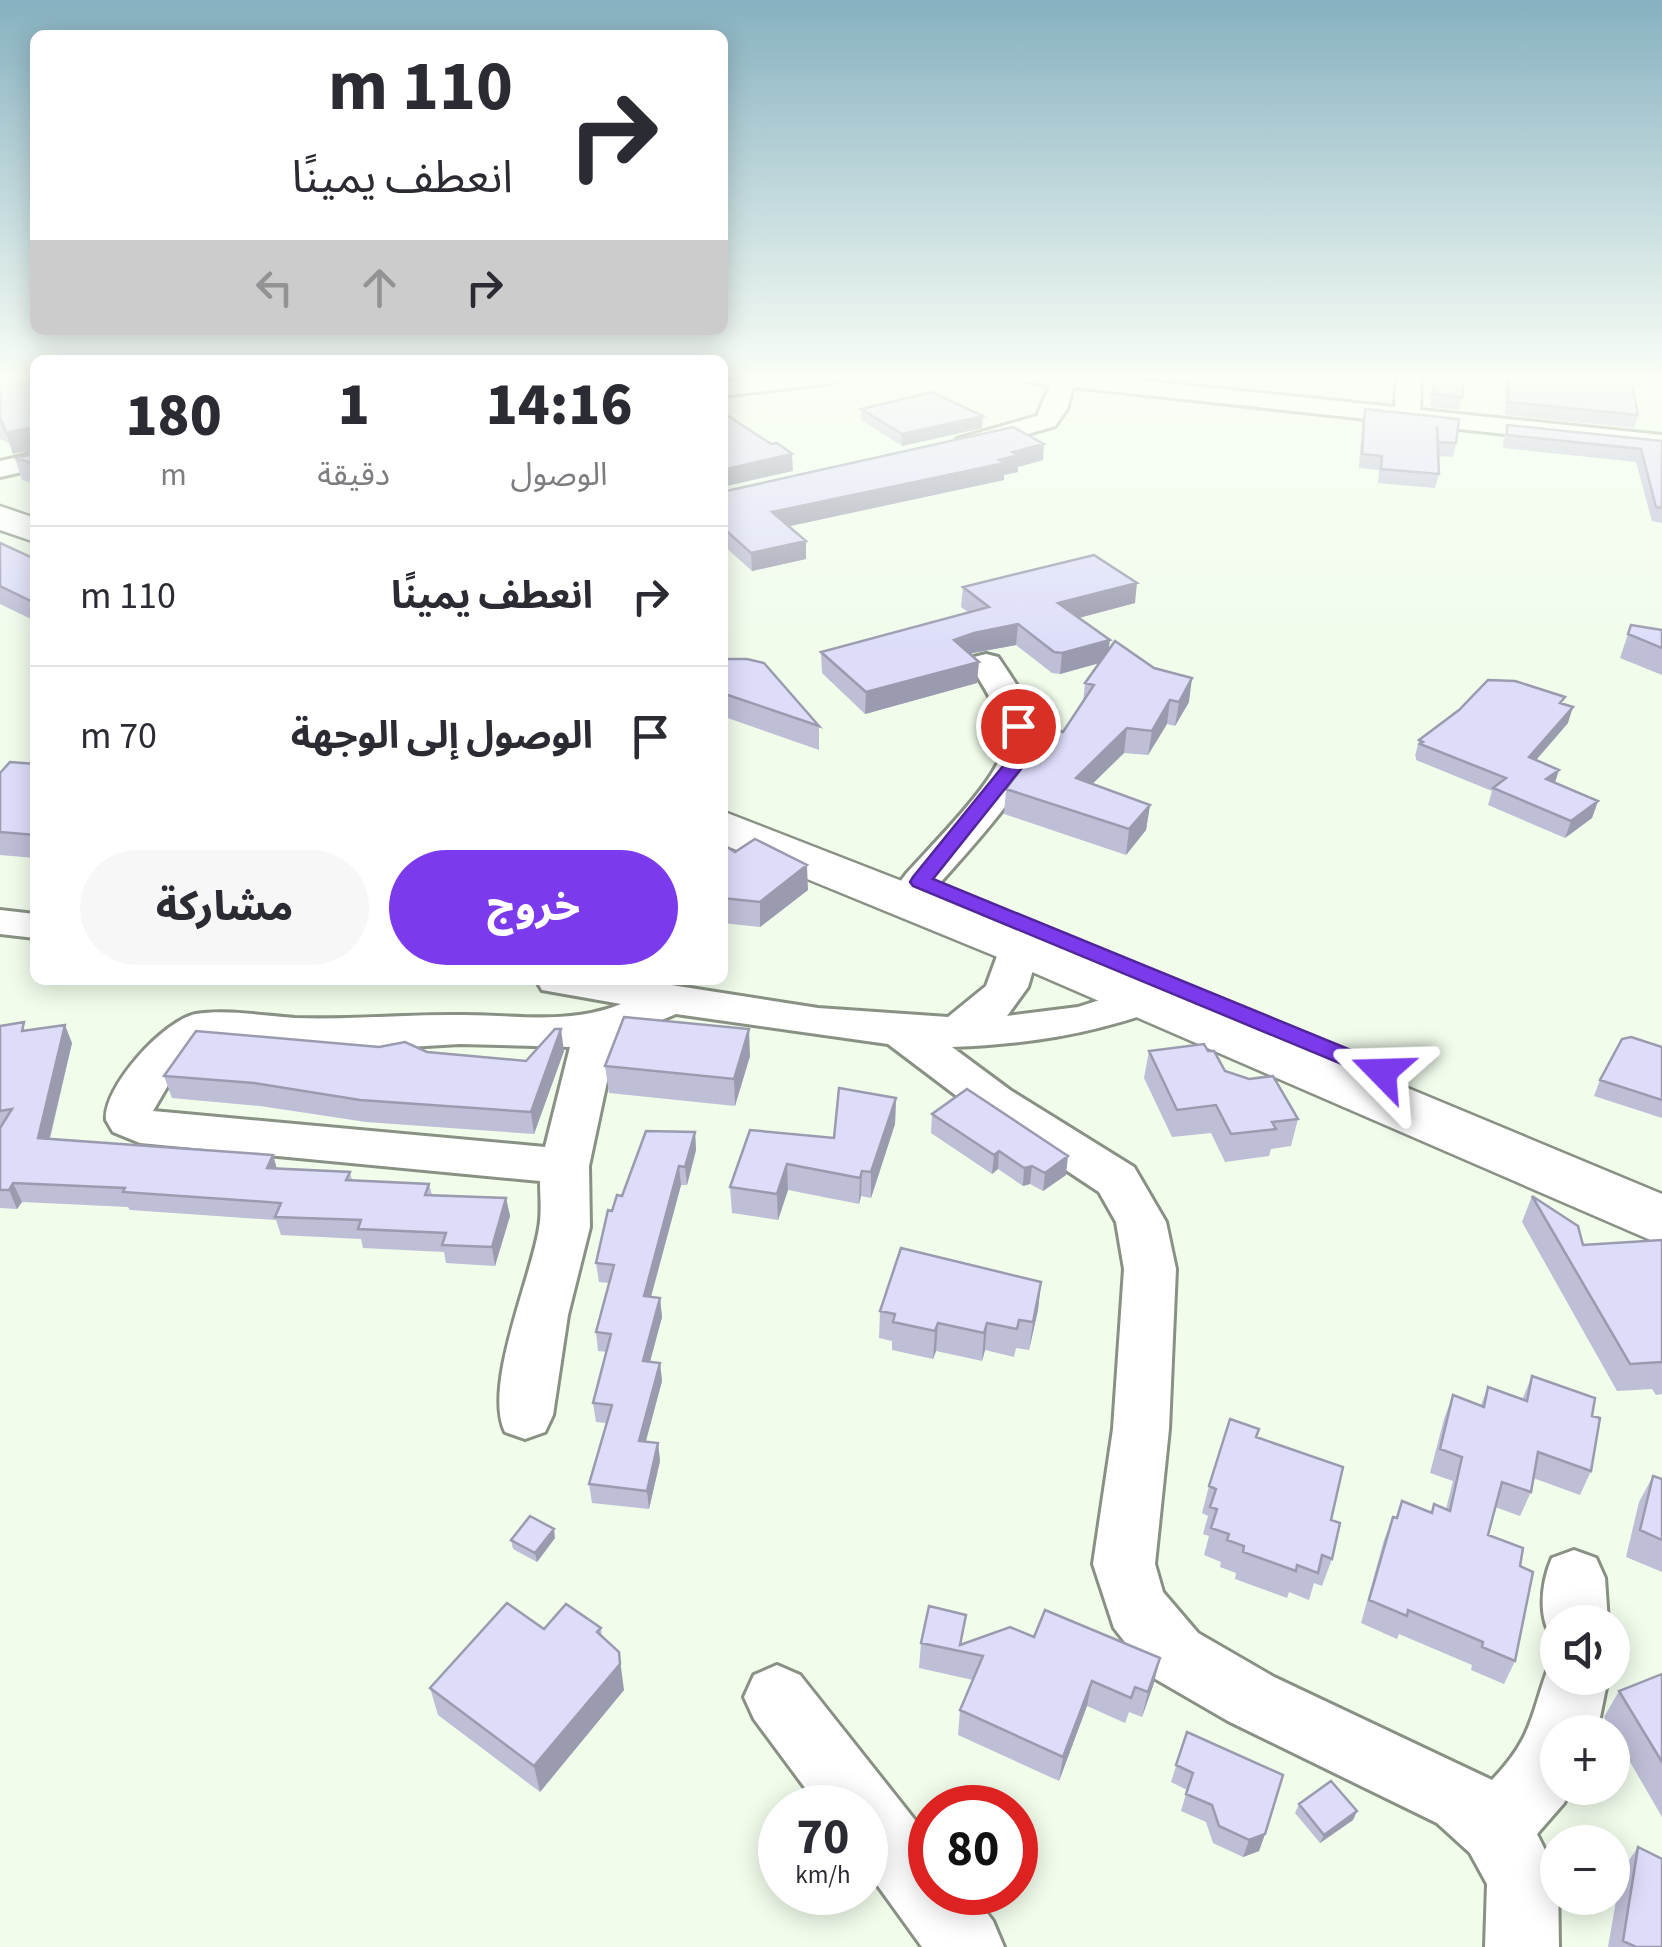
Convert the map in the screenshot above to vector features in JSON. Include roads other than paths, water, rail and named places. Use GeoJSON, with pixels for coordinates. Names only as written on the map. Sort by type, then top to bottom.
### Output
{"type":"FeatureCollection","features":[{"type":"Feature","properties":{"kind":"highway"},"geometry":{"type":"LineString","coordinates":[[0,500],[30,511]]}},
{"type":"Feature","properties":{"kind":"highway"},"geometry":{"type":"LineString","coordinates":[[0,517],[30,529]]}},
{"type":"Feature","properties":{"kind":"highway"},"geometry":{"type":"LineString","coordinates":[[728,822],[920,882],[1588,1173],[1662,1221]]}},
{"type":"Feature","properties":{"kind":"highway"},"geometry":{"type":"LineString","coordinates":[[728,822],[1143,1000],[1588,1173],[1662,1187]]}},
{"type":"Feature","properties":{"kind":"street"},"geometry":{"type":"LineString","coordinates":[[920,882],[1018,760],[1018,726],[986,664]]}},
{"type":"Feature","properties":{"kind":"street"},"geometry":{"type":"LineString","coordinates":[[0,922],[30,925]]}},
{"type":"Feature","properties":{"kind":"street"},"geometry":{"type":"LineString","coordinates":[[960,1030],[994,1004],[1012,984],[1019,946]]}},
{"type":"Feature","properties":{"kind":"street"},"geometry":{"type":"LineString","coordinates":[[589,985],[902,1032],[1024,1029],[1081,1020],[1143,1000]]}},
{"type":"Feature","properties":{"kind":"street"},"geometry":{"type":"LineString","coordinates":[[565,1166],[140,1126],[130,1120],[129,1113],[167,1054],[182,1036],[199,1028],[357,1035],[460,1029],[596,1031],[676,998]]}},
{"type":"Feature","properties":{"kind":"street"},"geometry":{"type":"LineString","coordinates":[[525,1414],[541,1315],[565,1227],[565,1166],[596,1031]]}},
{"type":"Feature","properties":{"kind":"street"},"geometry":{"type":"LineString","coordinates":[[902,1032],[994,1101],[1116,1180],[1141,1222],[1150,1269],[1140,1429],[1124,1564],[1136,1607],[1176,1655],[1251,1699],[1461,1799],[1495,1828],[1523,1879],[1522,1947]]}},
{"type":"Feature","properties":{"kind":"street"},"geometry":{"type":"LineString","coordinates":[[777,1696],[846,1785]]}},
{"type":"Feature","properties":{"kind":"street"},"geometry":{"type":"LineString","coordinates":[[1495,1828],[1540,1779]]}},
{"type":"Feature","properties":{"kind":"street"},"geometry":{"type":"LineString","coordinates":[[888,1840],[967,1947]]}}]}
